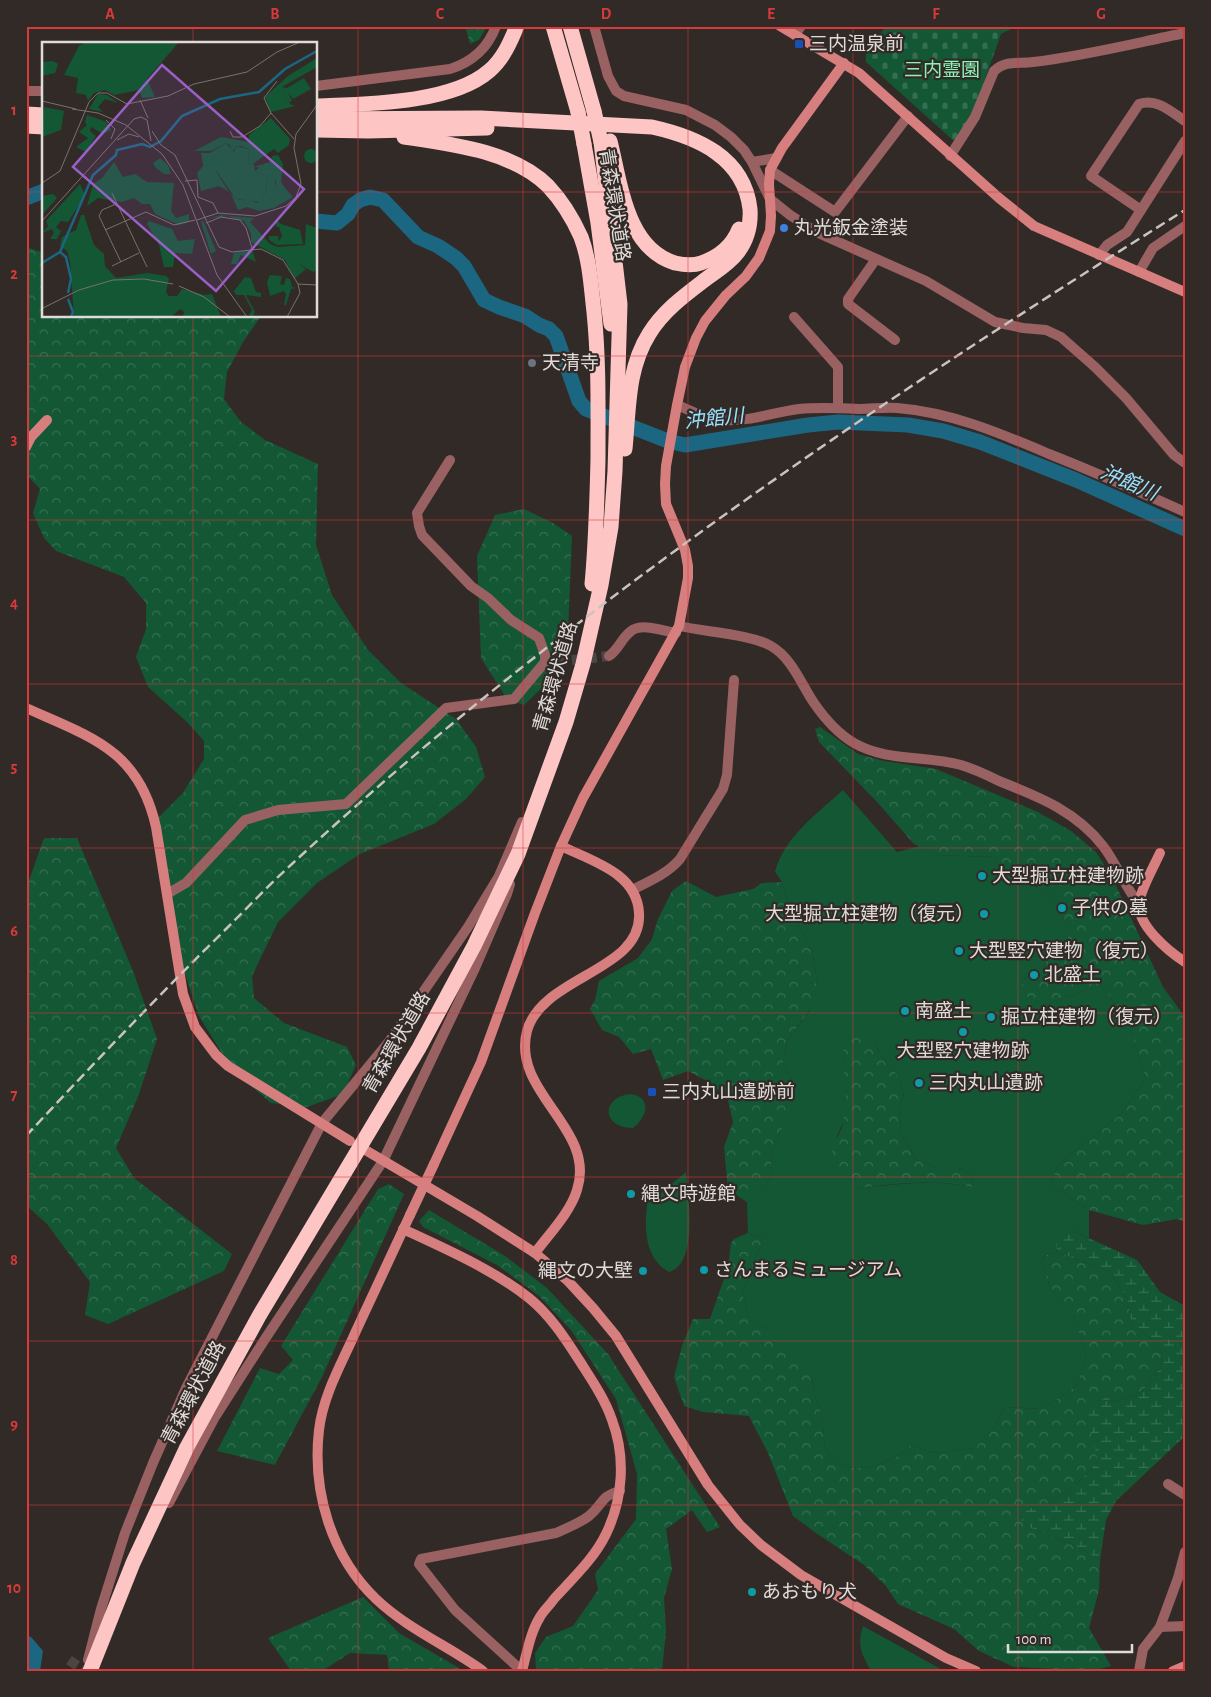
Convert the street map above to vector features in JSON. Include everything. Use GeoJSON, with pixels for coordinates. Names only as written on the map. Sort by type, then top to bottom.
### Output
{"type":"FeatureCollection","features":[{"type":"Feature","properties":{"kind":"highway"},"geometry":{"type":"LineString","coordinates":[[318,106],[401,100],[436,95],[460,88],[489,71],[501,58],[511,42],[517,26]]}},
{"type":"Feature","properties":{"kind":"highway","name":"青森環状道路"},"geometry":{"type":"LineString","coordinates":[[553,26],[578,112],[623,395]]}},
{"type":"Feature","properties":{"kind":"highway"},"geometry":{"type":"LineString","coordinates":[[318,119],[368,125],[478,128],[508,129],[617,133],[654,136],[682,142],[712,159],[727,172],[737,189],[741,205],[741,222],[735,238],[725,251],[712,260],[696,265],[682,265],[665,260],[651,250],[640,238],[631,219],[606,142],[599,111],[594,82],[578,50],[570,26]]}},
{"type":"Feature","properties":{"kind":"highway"},"geometry":{"type":"LineString","coordinates":[[26,114],[42,115]]}},
{"type":"Feature","properties":{"kind":"highway"},"geometry":{"type":"LineString","coordinates":[[318,130],[481,118],[652,127],[675,132],[700,142],[720,155],[732,166],[742,181],[748,196],[750,213],[749,227],[745,239],[738,252],[728,264],[675,303],[649,334],[623,395]]}},
{"type":"Feature","properties":{"kind":"highway"},"geometry":{"type":"LineString","coordinates":[[368,125],[466,147],[516,164],[548,185],[562,202],[581,238],[586,257],[596,334],[599,384],[596,545],[585,657]]}},
{"type":"Feature","properties":{"kind":"highway"},"geometry":{"type":"LineString","coordinates":[[26,126],[42,127]]}},
{"type":"Feature","properties":{"kind":"highway","name":"青森環状道路"},"geometry":{"type":"LineString","coordinates":[[89,1671],[136,1556],[187,1447],[259,1316],[444,1004],[474,946],[518,854],[557,748],[585,657],[601,585],[622,432],[623,395],[620,304],[606,142]]}},
{"type":"Feature","properties":{"kind":"street"},"geometry":{"type":"LineString","coordinates":[[318,86],[450,69],[464,65],[486,47],[496,26]]}},
{"type":"Feature","properties":{"kind":"street"},"geometry":{"type":"LineString","coordinates":[[594,26],[608,76],[616,91],[624,96],[670,105],[701,116],[731,137],[744,150],[752,162],[770,199],[790,216],[816,232],[926,281],[995,322],[1022,328],[1046,330],[1061,337],[1126,398],[1174,455],[1185,463]]}},
{"type":"Feature","properties":{"kind":"street"},"geometry":{"type":"LineString","coordinates":[[780,26],[859,73],[950,156],[1034,226],[1185,292]]}},
{"type":"Feature","properties":{"kind":"street"},"geometry":{"type":"LineString","coordinates":[[795,35],[801,26]]}},
{"type":"Feature","properties":{"kind":"street"},"geometry":{"type":"LineString","coordinates":[[950,156],[975,117],[994,71],[1000,66],[1008,62],[1054,59],[1185,33]]}},
{"type":"Feature","properties":{"kind":"street"},"geometry":{"type":"LineString","coordinates":[[483,1671],[408,1625],[375,1598],[358,1579],[340,1552],[332,1533],[321,1492],[317,1461],[319,1429],[327,1396],[481,1062],[561,846],[583,798],[677,630],[688,578],[688,566],[685,550],[666,504],[666,466],[685,367],[705,321],[726,295],[746,276],[759,258],[765,245],[770,231],[770,170],[776,158],[844,63]]}},
{"type":"Feature","properties":{"kind":"street"},"geometry":{"type":"LineString","coordinates":[[26,91],[42,91]]}},
{"type":"Feature","properties":{"kind":"street"},"geometry":{"type":"LineString","coordinates":[[1141,210],[1091,176],[1139,104],[1148,101],[1156,103],[1185,121]]}},
{"type":"Feature","properties":{"kind":"street"},"geometry":{"type":"LineString","coordinates":[[770,170],[834,212],[908,116]]}},
{"type":"Feature","properties":{"kind":"street"},"geometry":{"type":"LineString","coordinates":[[1099,255],[1107,245],[1127,232],[1185,142]]}},
{"type":"Feature","properties":{"kind":"street"},"geometry":{"type":"LineString","coordinates":[[752,162],[776,158]]}},
{"type":"Feature","properties":{"kind":"street"},"geometry":{"type":"LineString","coordinates":[[1140,272],[1153,248],[1185,226]]}},
{"type":"Feature","properties":{"kind":"street"},"geometry":{"type":"LineString","coordinates":[[876,259],[848,299],[848,304],[895,340]]}},
{"type":"Feature","properties":{"kind":"street"},"geometry":{"type":"LineString","coordinates":[[794,317],[838,366],[838,407]]}},
{"type":"Feature","properties":{"kind":"street"},"geometry":{"type":"LineString","coordinates":[[676,410],[724,420],[753,418],[797,410],[838,407],[859,409],[896,408],[929,413],[967,422],[998,433],[1185,512]]}},
{"type":"Feature","properties":{"kind":"street"},"geometry":{"type":"LineString","coordinates":[[26,447],[31,437],[47,420]]}},
{"type":"Feature","properties":{"kind":"street"},"geometry":{"type":"LineString","coordinates":[[167,894],[186,883],[245,820],[278,810],[346,804],[446,708],[514,699],[545,662],[545,655],[539,638],[511,620],[488,598],[471,586],[422,535],[417,513],[450,460]]}},
{"type":"Feature","properties":{"kind":"street"},"geometry":{"type":"LineString","coordinates":[[609,656],[617,650],[630,632],[639,626],[742,637],[771,646],[791,666],[814,704],[827,720],[840,734],[856,744],[892,757],[961,765],[1057,805],[1091,831],[1104,847],[1132,896],[1139,904]]}},
{"type":"Feature","properties":{"kind":"street"},"geometry":{"type":"LineString","coordinates":[[545,662],[556,662]]}},
{"type":"Feature","properties":{"kind":"street"},"geometry":{"type":"LineString","coordinates":[[632,890],[673,867],[680,859],[723,789],[728,775],[734,680]]}},
{"type":"Feature","properties":{"kind":"street"},"geometry":{"type":"LineString","coordinates":[[26,708],[92,737],[109,748],[124,762],[146,793],[152,809],[183,994],[188,1012],[200,1035],[216,1055],[228,1066],[350,1141]]}},
{"type":"Feature","properties":{"kind":"street"},"geometry":{"type":"LineString","coordinates":[[89,1671],[100,1609],[124,1533],[152,1463],[186,1388],[322,1123],[388,1043],[468,928],[499,876],[543,771],[557,748]]}},
{"type":"Feature","properties":{"kind":"street"},"geometry":{"type":"LineString","coordinates":[[535,1253],[570,1205],[577,1191],[580,1178],[580,1163],[571,1138],[537,1087],[529,1070],[525,1055],[528,1029],[533,1017],[549,998],[623,951],[636,934],[640,914],[632,890],[622,877],[561,846]]}},
{"type":"Feature","properties":{"kind":"street"},"geometry":{"type":"LineString","coordinates":[[1160,853],[1140,898],[1139,904],[1142,918],[1160,942],[1171,953],[1185,962]]}},
{"type":"Feature","properties":{"kind":"street"},"geometry":{"type":"LineString","coordinates":[[89,1671],[111,1632],[154,1532],[215,1417],[383,1161],[476,968],[507,894],[518,854]]}},
{"type":"Feature","properties":{"kind":"street"},"geometry":{"type":"LineString","coordinates":[[367,1151],[477,1216],[535,1253],[568,1281],[616,1336],[708,1485],[740,1525],[777,1558],[908,1637],[946,1658],[976,1671]]}},
{"type":"Feature","properties":{"kind":"street"},"geometry":{"type":"LineString","coordinates":[[403,1229],[504,1280],[531,1300],[553,1322],[595,1386],[612,1420],[620,1448],[620,1491],[619,1502],[606,1534],[596,1551],[540,1616],[531,1635],[522,1671],[455,1610],[419,1564],[421,1559],[556,1533],[589,1516],[609,1494],[620,1491]]}},
{"type":"Feature","properties":{"kind":"street"},"geometry":{"type":"LineString","coordinates":[[1168,1484],[1185,1495]]}},
{"type":"Feature","properties":{"kind":"street"},"geometry":{"type":"LineString","coordinates":[[1139,1671],[1143,1649],[1160,1626],[1181,1578],[1185,1552]]}},
{"type":"Feature","properties":{"kind":"street"},"geometry":{"type":"LineString","coordinates":[[1160,1626],[1185,1626]]}},
{"type":"Feature","properties":{"kind":"street"},"geometry":{"type":"LineString","coordinates":[[1173,1671],[1185,1666]]}},
{"type":"Feature","properties":{"kind":"green space"},"geometry":{"type":"Polygon","coordinates":[[[465,26],[487,26],[479,40],[470,44],[465,26]]]}},
{"type":"Feature","properties":{"kind":"green space","name":"三内霊園"},"geometry":{"type":"Polygon","coordinates":[[[887,26],[1017,26],[1001,34],[971,118],[955,142],[866,62],[866,49],[887,26]]]}},
{"type":"Feature","properties":{"kind":"green space"},"geometry":{"type":"Polygon","coordinates":[[[26,247],[42,252],[42,318],[260,318],[243,342],[227,372],[224,399],[241,422],[265,440],[318,464],[316,545],[332,595],[368,650],[401,683],[456,719],[476,747],[485,777],[466,799],[434,824],[360,854],[317,883],[278,922],[252,976],[254,998],[284,1023],[347,1047],[356,1065],[343,1094],[307,1107],[271,1103],[245,1081],[226,1060],[199,1016],[174,940],[158,818],[183,793],[204,759],[204,741],[187,722],[148,687],[136,657],[146,629],[146,603],[124,577],[56,551],[44,538],[33,513],[40,489],[26,474],[26,247]]]}},
{"type":"Feature","properties":{"kind":"green space"},"geometry":{"type":"Polygon","coordinates":[[[524,509],[553,523],[572,536],[568,632],[551,679],[524,705],[507,699],[481,658],[477,556],[495,515],[524,509]]]}},
{"type":"Feature","properties":{"kind":"green space"},"geometry":{"type":"Polygon","coordinates":[[[820,727],[858,754],[884,761],[936,769],[1038,812],[1071,831],[1096,852],[1113,879],[1163,987],[1185,1017],[1185,1222],[1177,1219],[1143,1225],[1089,1210],[1050,1184],[1059,1164],[1120,1115],[1146,1079],[1127,1018],[1101,985],[1046,1004],[1023,995],[1022,981],[1044,965],[1049,957],[1062,952],[1070,933],[1056,898],[1031,884],[1005,878],[994,857],[935,855],[913,843],[878,803],[819,742],[815,729],[820,727]]]}},
{"type":"Feature","properties":{"kind":"green space"},"geometry":{"type":"Polygon","coordinates":[[[843,790],[897,852],[920,846],[935,855],[994,857],[999,869],[1017,882],[1031,884],[1056,898],[1071,933],[1062,952],[1049,957],[1044,965],[1022,981],[1046,1004],[1101,985],[1127,1018],[1146,1079],[1120,1115],[1059,1164],[1050,1184],[1089,1210],[1089,1238],[1071,1230],[1056,1243],[1057,1252],[1046,1255],[1041,1261],[1050,1287],[1074,1315],[1086,1356],[1077,1385],[1043,1409],[1005,1407],[994,1428],[975,1448],[933,1453],[911,1445],[900,1455],[874,1467],[849,1468],[832,1459],[825,1448],[822,1415],[814,1394],[812,1378],[769,1330],[750,1320],[742,1293],[763,1240],[748,1233],[747,1202],[764,1188],[772,1173],[771,1152],[780,1134],[792,1080],[783,1064],[787,1041],[810,1010],[817,980],[812,949],[791,913],[782,882],[775,872],[779,859],[803,826],[843,790]],[[874,1041],[843,1052],[846,1106],[837,1136],[854,1189],[928,1183],[973,1187],[970,1174],[959,1168],[937,1168],[917,1160],[901,1134],[899,1104],[904,1096],[899,1077],[882,1058],[874,1041]]]}},
{"type":"Feature","properties":{"kind":"green space"},"geometry":{"type":"Polygon","coordinates":[[[44,838],[77,838],[133,971],[157,1039],[138,1097],[116,1148],[134,1178],[232,1254],[224,1271],[108,1324],[85,1315],[90,1282],[47,1224],[26,1205],[26,889],[44,838]]]}},
{"type":"Feature","properties":{"kind":"green space"},"geometry":{"type":"Polygon","coordinates":[[[686,881],[716,897],[753,889],[762,883],[782,882],[791,913],[812,949],[817,980],[811,1008],[787,1041],[783,1064],[792,1080],[781,1132],[771,1152],[772,1173],[764,1188],[747,1202],[728,1190],[724,1147],[733,1122],[728,1100],[711,1083],[688,1071],[663,1080],[651,1049],[633,1054],[619,1037],[602,1030],[590,1009],[595,1000],[599,981],[638,958],[652,939],[658,919],[672,891],[686,881]]]}},
{"type":"Feature","properties":{"kind":"green space"},"geometry":{"type":"Polygon","coordinates":[[[848,1030],[858,1031],[874,1041],[882,1058],[899,1077],[904,1096],[899,1104],[901,1134],[917,1160],[937,1168],[959,1168],[970,1174],[973,1187],[943,1183],[914,1183],[854,1189],[840,1175],[829,1157],[842,1127],[846,1100],[843,1052],[848,1030]]]}},
{"type":"Feature","properties":{"kind":"green space"},"geometry":{"type":"Polygon","coordinates":[[[630,1094],[642,1099],[645,1103],[642,1118],[633,1128],[623,1127],[615,1123],[609,1112],[613,1101],[630,1094]]]}},
{"type":"Feature","properties":{"kind":"green space"},"geometry":{"type":"Polygon","coordinates":[[[686,1172],[690,1228],[688,1243],[685,1256],[678,1266],[669,1272],[653,1256],[649,1246],[646,1212],[649,1190],[656,1197],[686,1172]]]}},
{"type":"Feature","properties":{"kind":"green space"},"geometry":{"type":"Polygon","coordinates":[[[389,1184],[404,1194],[322,1377],[275,1465],[217,1451],[260,1368],[279,1374],[293,1360],[281,1346],[378,1189],[389,1184]]]}},
{"type":"Feature","properties":{"kind":"green space"},"geometry":{"type":"Polygon","coordinates":[[[429,1210],[505,1256],[547,1288],[608,1354],[720,1527],[707,1532],[692,1510],[666,1529],[672,1569],[664,1598],[666,1631],[662,1671],[536,1671],[535,1653],[546,1637],[573,1626],[598,1590],[595,1574],[636,1519],[637,1474],[616,1399],[571,1330],[539,1296],[497,1265],[423,1227],[419,1221],[429,1210]]]}},
{"type":"Feature","properties":{"kind":"green space"},"geometry":{"type":"Polygon","coordinates":[[[1071,1230],[1137,1260],[1160,1292],[1185,1306],[1185,1436],[1116,1501],[1106,1520],[1100,1560],[1074,1545],[1022,1523],[1021,1511],[1049,1503],[1083,1478],[1098,1461],[1085,1411],[1094,1401],[1120,1400],[1143,1391],[1161,1367],[1162,1353],[1152,1339],[1132,1325],[1127,1299],[1110,1272],[1057,1252],[1056,1243],[1062,1231],[1071,1230]]]}},
{"type":"Feature","properties":{"kind":"green space"},"geometry":{"type":"Polygon","coordinates":[[[748,1233],[763,1240],[742,1293],[750,1320],[769,1330],[781,1340],[812,1378],[814,1394],[822,1415],[825,1448],[832,1459],[849,1468],[874,1467],[900,1455],[911,1445],[933,1453],[975,1448],[994,1428],[1005,1407],[1043,1409],[1077,1385],[1086,1356],[1074,1316],[1050,1287],[1041,1261],[1046,1255],[1057,1252],[1110,1272],[1127,1299],[1132,1325],[1152,1339],[1162,1353],[1161,1367],[1143,1391],[1120,1400],[1094,1401],[1098,1461],[1083,1478],[1049,1503],[1021,1512],[1023,1523],[1033,1529],[1074,1545],[1100,1560],[1099,1590],[1089,1628],[1111,1666],[1092,1671],[1014,1667],[979,1651],[954,1629],[898,1604],[886,1586],[864,1565],[793,1516],[768,1453],[749,1416],[703,1412],[684,1406],[674,1377],[682,1346],[693,1319],[710,1319],[728,1267],[731,1243],[734,1239],[748,1233]]]}},
{"type":"Feature","properties":{"kind":"green space"},"geometry":{"type":"Polygon","coordinates":[[[363,1597],[399,1633],[464,1671],[389,1671],[387,1655],[350,1653],[322,1671],[291,1671],[268,1638],[363,1597]]]}},
{"type":"Feature","properties":{"kind":"green space"},"geometry":{"type":"Polygon","coordinates":[[[863,1626],[946,1671],[871,1671],[860,1644],[863,1626]]]}},
{"type":"Feature","properties":{"kind":"water"},"geometry":{"type":"Polygon","coordinates":[[[26,1634],[43,1651],[40,1671],[26,1671],[26,1634]]]}},
{"type":"Feature","properties":{"kind":"waterway","name":"沖館川"},"geometry":{"type":"LineString","coordinates":[[26,198],[42,192]]}},
{"type":"Feature","properties":{"kind":"waterway","name":"沖館川"},"geometry":{"type":"LineString","coordinates":[[318,221],[337,223],[360,200],[370,197],[383,200],[418,237],[438,246],[456,258],[464,266],[484,300],[525,316],[549,329],[556,336],[579,401],[586,409],[668,441],[685,445],[838,422],[908,425],[943,431],[980,442],[1076,480],[1185,529]]}},
{"type":"Feature","properties":{"kind":"tunnel"},"geometry":{"type":"LineString","coordinates":[[557,662],[609,656]]}},
{"type":"Feature","properties":{"kind":"tunnel"},"geometry":{"type":"LineString","coordinates":[[69,1660],[85,1671]]}},
{"type":"Feature","properties":{"kind":"railway"},"geometry":{"type":"LineString","coordinates":[[26,1136],[151,1004],[285,871],[396,771],[503,683],[612,598],[723,516],[952,359],[1185,210]]}},
{"type":"Feature","properties":{"kind":"place","name":"三内温泉前"},"geometry":{"type":"Point","coordinates":[799,44]}},
{"type":"Feature","properties":{"kind":"place","name":"丸光鈑金塗装"},"geometry":{"type":"Point","coordinates":[784,228]}},
{"type":"Feature","properties":{"kind":"place","name":"天清寺"},"geometry":{"type":"Point","coordinates":[532,363]}},
{"type":"Feature","properties":{"kind":"place","name":"大型掘立柱建物跡"},"geometry":{"type":"Point","coordinates":[982,876]}},
{"type":"Feature","properties":{"kind":"place","name":"子供の墓"},"geometry":{"type":"Point","coordinates":[1062,908]}},
{"type":"Feature","properties":{"kind":"place","name":"大型掘立柱建物（復元）"},"geometry":{"type":"Point","coordinates":[984,914]}},
{"type":"Feature","properties":{"kind":"place","name":"大型竪穴建物（復元）"},"geometry":{"type":"Point","coordinates":[959,951]}},
{"type":"Feature","properties":{"kind":"place","name":"北盛土"},"geometry":{"type":"Point","coordinates":[1034,975]}},
{"type":"Feature","properties":{"kind":"place","name":"南盛土"},"geometry":{"type":"Point","coordinates":[905,1011]}},
{"type":"Feature","properties":{"kind":"place","name":"掘立柱建物（復元）"},"geometry":{"type":"Point","coordinates":[991,1017]}},
{"type":"Feature","properties":{"kind":"place","name":"大型竪穴建物跡"},"geometry":{"type":"Point","coordinates":[963,1032]}},
{"type":"Feature","properties":{"kind":"place","name":"三内丸山遺跡"},"geometry":{"type":"Point","coordinates":[919,1083]}},
{"type":"Feature","properties":{"kind":"place","name":"三内丸山遺跡前"},"geometry":{"type":"Point","coordinates":[652,1092]}},
{"type":"Feature","properties":{"kind":"place","name":"縄文時遊館"},"geometry":{"type":"Point","coordinates":[631,1194]}},
{"type":"Feature","properties":{"kind":"place","name":"さんまるミュージアム"},"geometry":{"type":"Point","coordinates":[704,1270]}},
{"type":"Feature","properties":{"kind":"place","name":"縄文の大壁"},"geometry":{"type":"Point","coordinates":[643,1271]}},
{"type":"Feature","properties":{"kind":"place","name":"あおもり犬"},"geometry":{"type":"Point","coordinates":[752,1592]}}]}
